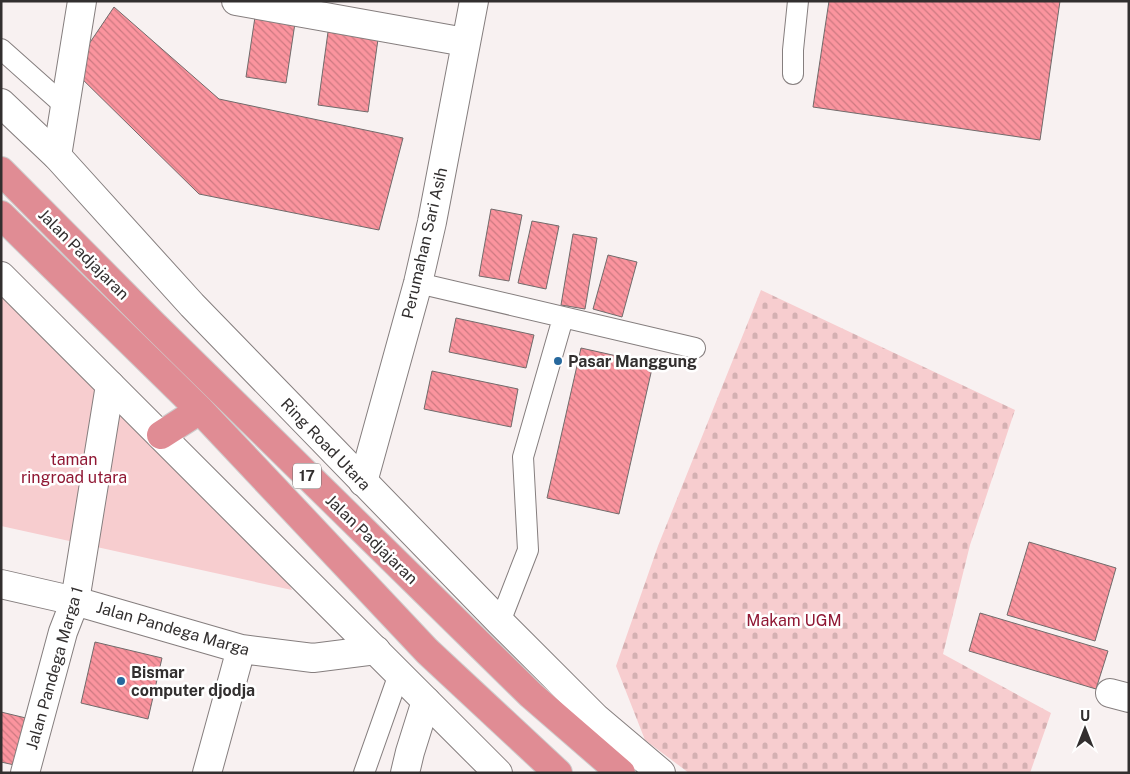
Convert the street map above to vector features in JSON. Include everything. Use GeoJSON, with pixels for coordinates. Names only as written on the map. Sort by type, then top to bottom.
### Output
{"type":"FeatureCollection","features":[{"type":"Feature","properties":{"kind":"highway","name":"Jalan Padjajaran"},"geometry":{"type":"LineString","coordinates":[[1,171],[153,324],[524,688],[621,773]]}},
{"type":"Feature","properties":{"kind":"highway","name":"Jalan Padjajaran"},"geometry":{"type":"LineString","coordinates":[[1,215],[200,410],[427,650],[558,773]]}},
{"type":"Feature","properties":{"kind":"highway"},"geometry":{"type":"LineString","coordinates":[[161,435],[200,410]]}},
{"type":"Feature","properties":{"kind":"street"},"geometry":{"type":"LineString","coordinates":[[57,156],[82,1]]}},
{"type":"Feature","properties":{"kind":"street"},"geometry":{"type":"LineString","coordinates":[[236,1],[465,42]]}},
{"type":"Feature","properties":{"kind":"street","name":"Perumahan Sari Asih"},"geometry":{"type":"LineString","coordinates":[[363,482],[418,283],[432,222],[474,1]]}},
{"type":"Feature","properties":{"kind":"street","name":"Ring Road Utara"},"geometry":{"type":"LineString","coordinates":[[1,103],[57,156],[192,304],[500,622],[596,718],[661,773]]}},
{"type":"Feature","properties":{"kind":"street"},"geometry":{"type":"LineString","coordinates":[[1,276],[498,773]]}},
{"type":"Feature","properties":{"kind":"street","name":"Jalan Pandega Marga 1"},"geometry":{"type":"LineString","coordinates":[[25,773],[63,632],[75,600],[110,385]]}},
{"type":"Feature","properties":{"kind":"street","name":"Jalan Pandega Marga"},"geometry":{"type":"LineString","coordinates":[[1,584],[75,600],[241,649],[313,658],[376,650]]}},
{"type":"Feature","properties":{"kind":"street"},"geometry":{"type":"LineString","coordinates":[[207,773],[241,649]]}},
{"type":"Feature","properties":{"kind":"street"},"geometry":{"type":"LineString","coordinates":[[406,773],[410,752],[426,700]]}},
{"type":"Feature","properties":{"kind":"lane"},"geometry":{"type":"LineString","coordinates":[[793,74],[793,50],[798,1]]}},
{"type":"Feature","properties":{"kind":"lane"},"geometry":{"type":"LineString","coordinates":[[1,49],[65,106]]}},
{"type":"Feature","properties":{"kind":"lane"},"geometry":{"type":"LineString","coordinates":[[418,283],[694,348]]}},
{"type":"Feature","properties":{"kind":"lane"},"geometry":{"type":"LineString","coordinates":[[500,622],[528,550],[523,457],[563,318]]}},
{"type":"Feature","properties":{"kind":"lane"},"geometry":{"type":"LineString","coordinates":[[364,773],[399,674]]}},
{"type":"Feature","properties":{"kind":"green space","name":"Makam UGM"},"geometry":{"type":"Polygon","coordinates":[[[761,290],[1015,410],[970,545],[943,654],[1051,713],[1030,773],[689,773],[645,740],[616,666],[658,546],[761,290]]]}},
{"type":"Feature","properties":{"kind":"green space","name":"taman ringroad utara"},"geometry":{"type":"Polygon","coordinates":[[[1,294],[281,569],[292,590],[1,526],[1,294]]]}},
{"type":"Feature","properties":{"kind":"building"},"geometry":{"type":"Polygon","coordinates":[[[829,1],[1060,1],[1040,140],[813,107],[829,1]]]}},
{"type":"Feature","properties":{"kind":"building"},"geometry":{"type":"Polygon","coordinates":[[[114,7],[219,99],[403,138],[379,230],[199,194],[72,69],[114,7]]]}},
{"type":"Feature","properties":{"kind":"building"},"geometry":{"type":"Polygon","coordinates":[[[255,17],[295,23],[286,83],[246,77],[255,17]]]}},
{"type":"Feature","properties":{"kind":"building"},"geometry":{"type":"Polygon","coordinates":[[[328,32],[378,39],[368,112],[318,105],[328,32]]]}},
{"type":"Feature","properties":{"kind":"building"},"geometry":{"type":"Polygon","coordinates":[[[491,209],[522,215],[509,281],[479,276],[491,209]]]}},
{"type":"Feature","properties":{"kind":"building"},"geometry":{"type":"Polygon","coordinates":[[[532,221],[559,226],[546,289],[518,283],[532,221]]]}},
{"type":"Feature","properties":{"kind":"building"},"geometry":{"type":"Polygon","coordinates":[[[573,234],[597,238],[585,309],[561,305],[573,234]]]}},
{"type":"Feature","properties":{"kind":"building"},"geometry":{"type":"Polygon","coordinates":[[[608,255],[637,262],[622,317],[593,309],[608,255]]]}},
{"type":"Feature","properties":{"kind":"building"},"geometry":{"type":"Polygon","coordinates":[[[456,318],[534,335],[526,368],[449,352],[456,318]]]}},
{"type":"Feature","properties":{"kind":"building"},"geometry":{"type":"Polygon","coordinates":[[[581,348],[653,364],[619,514],[547,498],[581,348]]]}},
{"type":"Feature","properties":{"kind":"building"},"geometry":{"type":"Polygon","coordinates":[[[432,371],[518,389],[511,427],[424,409],[432,371]]]}},
{"type":"Feature","properties":{"kind":"building"},"geometry":{"type":"Polygon","coordinates":[[[1029,542],[1116,568],[1095,641],[1007,615],[1029,542]]]}},
{"type":"Feature","properties":{"kind":"building"},"geometry":{"type":"Polygon","coordinates":[[[980,613],[1108,651],[1096,689],[969,651],[980,613]]]}},
{"type":"Feature","properties":{"kind":"building","name":"Bismar computer djodja"},"geometry":{"type":"Polygon","coordinates":[[[95,642],[162,658],[148,719],[81,703],[95,642]]]}},
{"type":"Feature","properties":{"kind":"building"},"geometry":{"type":"Polygon","coordinates":[[[1,712],[30,719],[19,766],[1,762],[1,712]]]}},
{"type":"Feature","properties":{"kind":"place","name":"Pasar Manggung"},"geometry":{"type":"Point","coordinates":[558,361]}},
{"type":"Feature","properties":{"kind":"place","name":"Bismar computer djodja"},"geometry":{"type":"Point","coordinates":[121,681]}}]}
